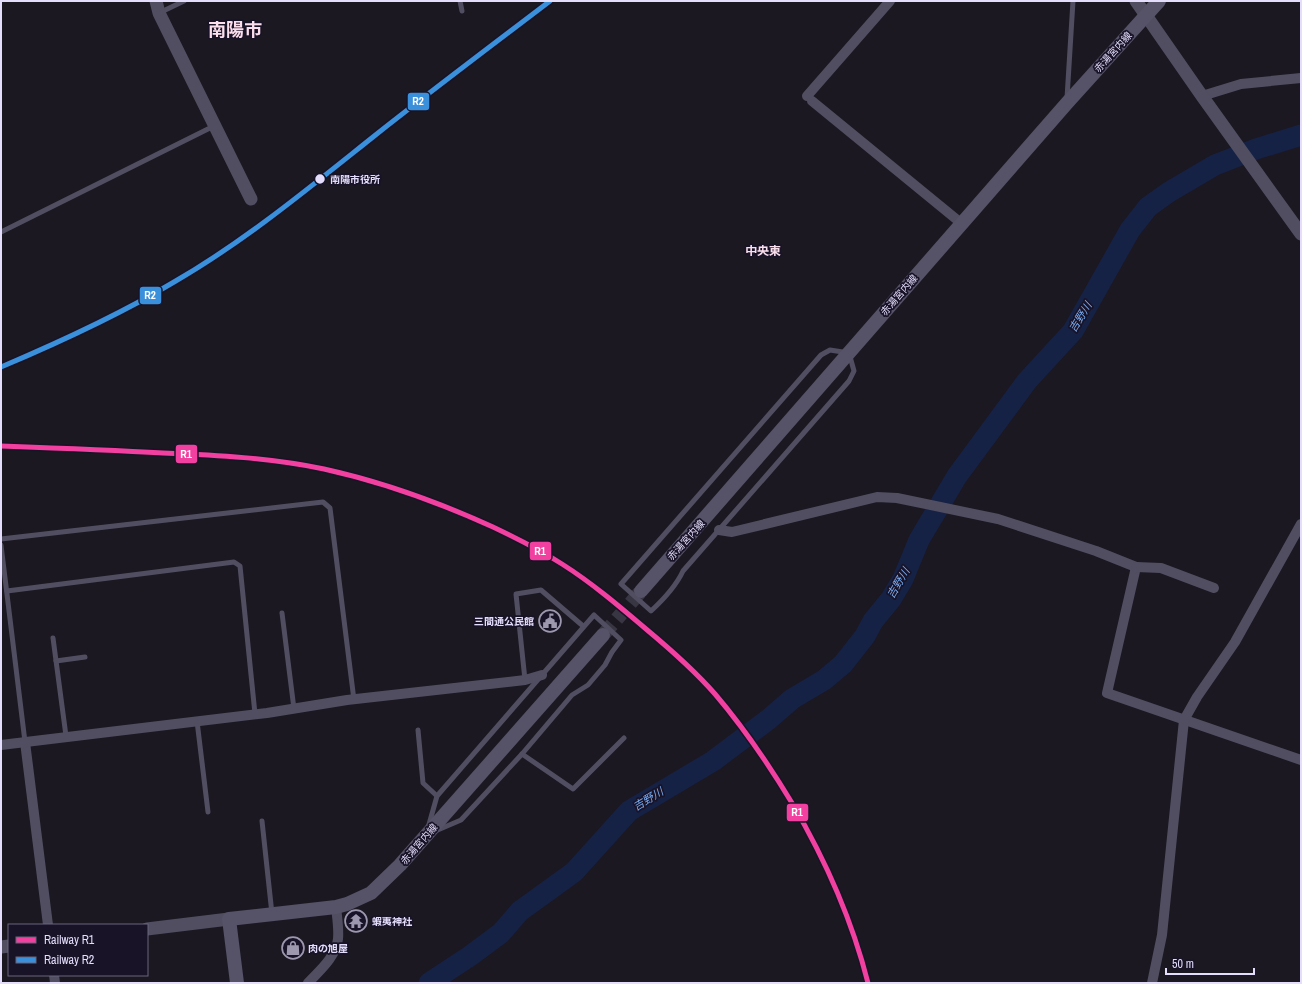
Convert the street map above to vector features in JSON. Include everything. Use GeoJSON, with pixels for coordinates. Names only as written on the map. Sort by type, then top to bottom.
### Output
{"type":"FeatureCollection","features":[{"type":"Feature","properties":{"kind":"main road","name":"赤湯宮内線"},"geometry":{"type":"LineString","coordinates":[[641,591],[1067,103],[1158,1]]}},
{"type":"Feature","properties":{"kind":"main road","name":"赤湯宮内線"},"geometry":{"type":"LineString","coordinates":[[229,919],[336,907],[360,899],[371,893],[400,865],[603,634]]}},
{"type":"Feature","properties":{"kind":"main road"},"geometry":{"type":"LineString","coordinates":[[229,919],[237,983]]}},
{"type":"Feature","properties":{"kind":"street"},"geometry":{"type":"LineString","coordinates":[[890,1],[809,98],[961,224]]}},
{"type":"Feature","properties":{"kind":"street"},"geometry":{"type":"LineString","coordinates":[[1136,1],[1301,234]]}},
{"type":"Feature","properties":{"kind":"street"},"geometry":{"type":"LineString","coordinates":[[158,7],[251,199]]}},
{"type":"Feature","properties":{"kind":"street"},"geometry":{"type":"LineString","coordinates":[[1202,96],[1241,84],[1301,78]]}},
{"type":"Feature","properties":{"kind":"street"},"geometry":{"type":"LineString","coordinates":[[719,530],[732,532],[877,497],[897,498],[998,519],[1096,551],[1136,567],[1161,568],[1214,588]]}},
{"type":"Feature","properties":{"kind":"street"},"geometry":{"type":"LineString","coordinates":[[1152,983],[1162,935],[1184,720],[1197,697],[1236,642],[1301,524]]}},
{"type":"Feature","properties":{"kind":"street"},"geometry":{"type":"LineString","coordinates":[[1136,567],[1107,693],[1301,760]]}},
{"type":"Feature","properties":{"kind":"street"},"geometry":{"type":"LineString","coordinates":[[1,745],[66,736],[197,722],[354,700],[525,680],[542,675]]}},
{"type":"Feature","properties":{"kind":"street"},"geometry":{"type":"LineString","coordinates":[[25,742],[48,924]]}},
{"type":"Feature","properties":{"kind":"street"},"geometry":{"type":"LineString","coordinates":[[308,983],[322,968],[335,948],[338,939],[336,907]]}},
{"type":"Feature","properties":{"kind":"street"},"geometry":{"type":"LineString","coordinates":[[148,929],[229,919]]}},
{"type":"Feature","properties":{"kind":"lane"},"geometry":{"type":"LineString","coordinates":[[158,7],[184,1]]}},
{"type":"Feature","properties":{"kind":"lane"},"geometry":{"type":"LineString","coordinates":[[460,1],[462,11]]}},
{"type":"Feature","properties":{"kind":"lane"},"geometry":{"type":"LineString","coordinates":[[1067,103],[1073,1]]}},
{"type":"Feature","properties":{"kind":"lane"},"geometry":{"type":"LineString","coordinates":[[1,232],[215,126]]}},
{"type":"Feature","properties":{"kind":"lane"},"geometry":{"type":"LineString","coordinates":[[830,350],[849,353],[854,371],[849,381],[683,571],[679,580],[651,611],[621,584],[821,355],[830,350]]}},
{"type":"Feature","properties":{"kind":"lane"},"geometry":{"type":"LineString","coordinates":[[1,539],[322,502],[330,508],[354,700]]}},
{"type":"Feature","properties":{"kind":"lane"},"geometry":{"type":"LineString","coordinates":[[1,545],[25,742]]}},
{"type":"Feature","properties":{"kind":"lane"},"geometry":{"type":"LineString","coordinates":[[7,591],[234,562],[240,566],[255,714]]}},
{"type":"Feature","properties":{"kind":"lane"},"geometry":{"type":"LineString","coordinates":[[525,680],[516,594],[541,590],[583,626]]}},
{"type":"Feature","properties":{"kind":"lane"},"geometry":{"type":"LineString","coordinates":[[282,613],[294,709]]}},
{"type":"Feature","properties":{"kind":"lane"},"geometry":{"type":"LineString","coordinates":[[594,615],[621,640],[605,665],[588,685],[572,695],[522,754],[461,820],[426,835],[437,796],[594,615]]}},
{"type":"Feature","properties":{"kind":"lane"},"geometry":{"type":"LineString","coordinates":[[53,638],[66,736]]}},
{"type":"Feature","properties":{"kind":"lane"},"geometry":{"type":"LineString","coordinates":[[56,661],[85,657]]}},
{"type":"Feature","properties":{"kind":"lane"},"geometry":{"type":"LineString","coordinates":[[197,722],[208,812]]}},
{"type":"Feature","properties":{"kind":"lane"},"geometry":{"type":"LineString","coordinates":[[418,730],[423,783],[437,796]]}},
{"type":"Feature","properties":{"kind":"lane"},"geometry":{"type":"LineString","coordinates":[[522,754],[573,789],[624,738]]}},
{"type":"Feature","properties":{"kind":"lane"},"geometry":{"type":"LineString","coordinates":[[262,821],[272,914]]}},
{"type":"Feature","properties":{"kind":"waterway","name":"吉野川"},"geometry":{"type":"LineString","coordinates":[[429,983],[470,956],[501,933],[520,911],[574,872],[629,811],[713,761],[769,719],[792,699],[824,680],[843,664],[865,636],[873,621],[891,599],[903,579],[919,540],[957,476],[1027,381],[1073,331],[1130,230],[1148,207],[1169,192],[1215,165],[1256,149],[1301,135]]}},
{"type":"Feature","properties":{"kind":"tunnel"},"geometry":{"type":"LineString","coordinates":[[603,635],[641,591]]}},
{"type":"Feature","properties":{"kind":"rail line","name":"R2"},"geometry":{"type":"LineString","coordinates":[[1,367],[67,338],[132,306],[174,282],[226,249],[301,194],[550,1]]}},
{"type":"Feature","properties":{"kind":"rail line","name":"R1"},"geometry":{"type":"LineString","coordinates":[[1,446],[224,456],[284,462],[324,469],[389,486],[452,509],[510,535],[562,564],[605,595],[682,660],[715,694],[746,733],[792,803],[816,846],[846,913],[868,983]]}},
{"type":"Feature","properties":{"kind":"place","name":"南陽市役所"},"geometry":{"type":"Point","coordinates":[320,179]}},
{"type":"Feature","properties":{"kind":"place","name":"三間通公民館"},"geometry":{"type":"Point","coordinates":[550,621]}},
{"type":"Feature","properties":{"kind":"place","name":"蝦夷神社"},"geometry":{"type":"Point","coordinates":[356,921]}},
{"type":"Feature","properties":{"kind":"place","name":"肉の旭屋"},"geometry":{"type":"Point","coordinates":[293,948]}},
{"type":"Feature","properties":{"kind":"district","name":"南陽市"},"geometry":{"type":"Point","coordinates":[235,29]}},
{"type":"Feature","properties":{"kind":"district","name":"中央東"},"geometry":{"type":"Point","coordinates":[763,251]}}]}
